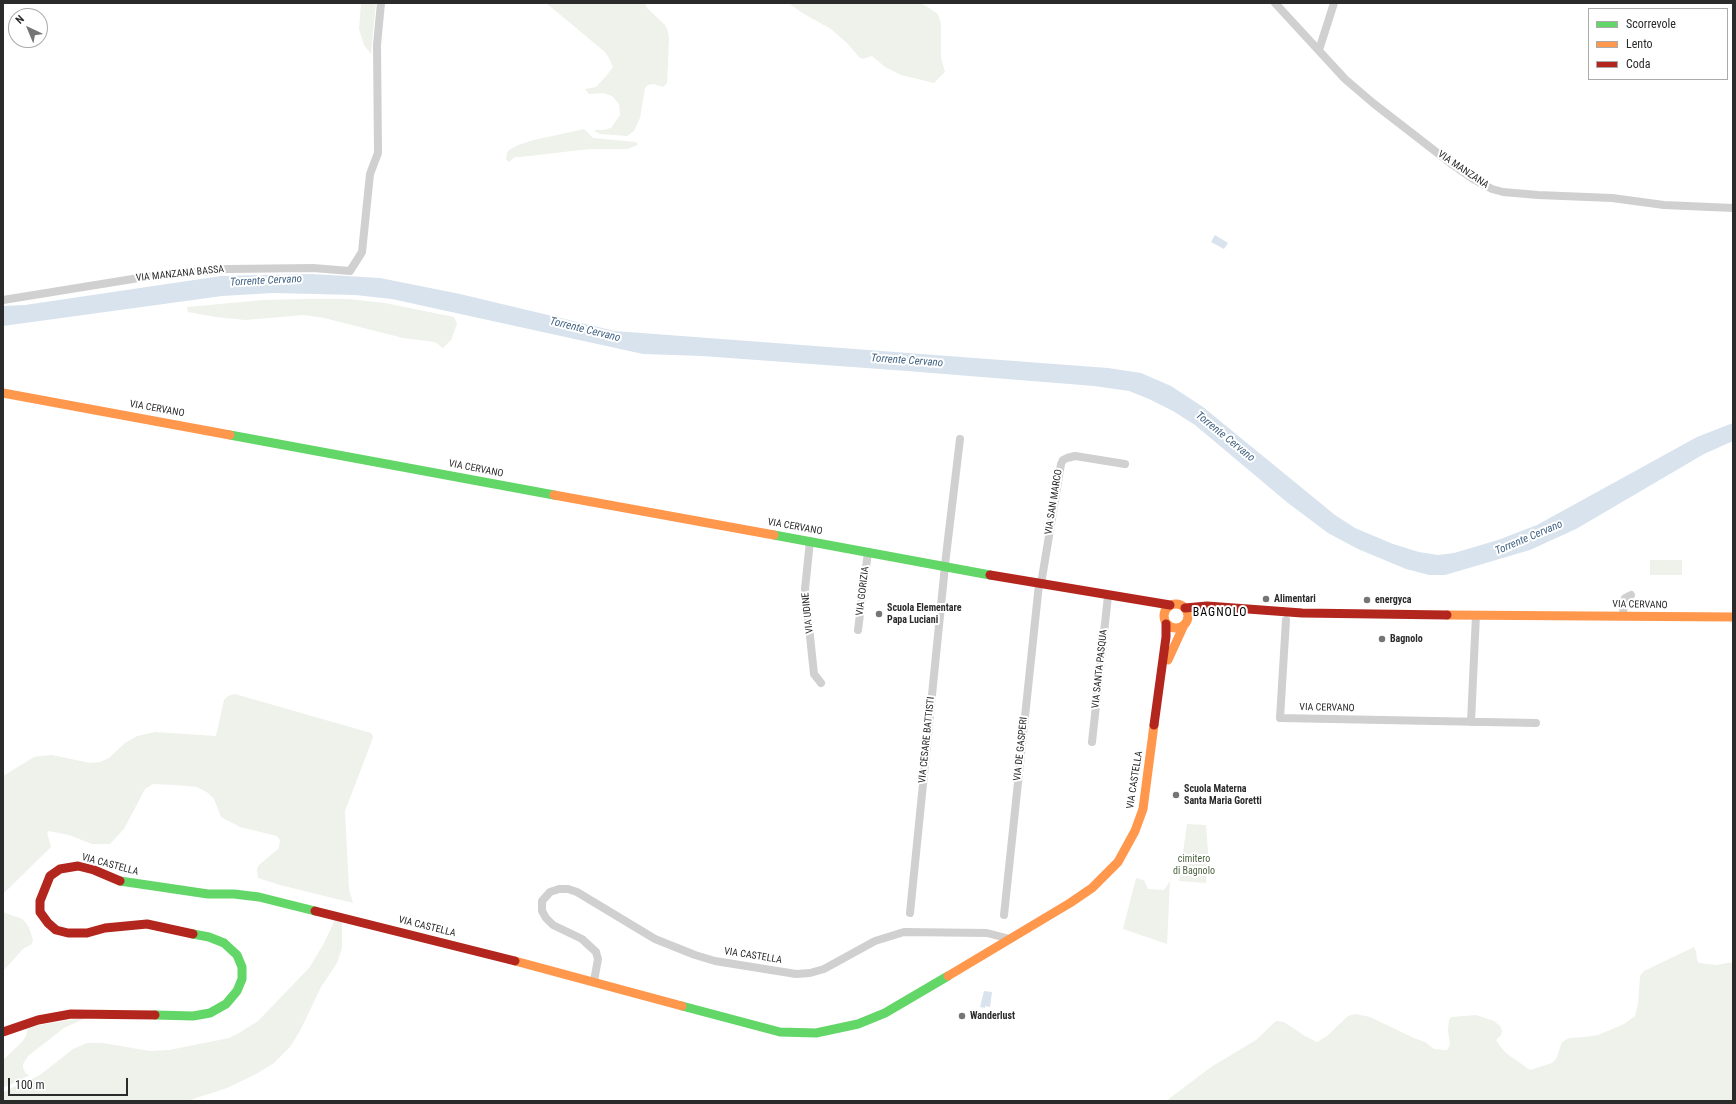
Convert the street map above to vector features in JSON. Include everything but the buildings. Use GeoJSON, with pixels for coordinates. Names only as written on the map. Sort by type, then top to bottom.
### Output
{"type":"FeatureCollection","features":[{"type":"Feature","properties":{"kind":"main road","name":"VIA CERVANO"},"geometry":{"type":"LineString","coordinates":[[3,393],[1040,584],[1170,605]]}},
{"type":"Feature","properties":{"kind":"main road"},"geometry":{"type":"LineString","coordinates":[[1139,600],[1156,607],[1162,613],[1165,621],[1177,628],[1203,612],[1218,607]]}},
{"type":"Feature","properties":{"kind":"main road"},"geometry":{"type":"LineString","coordinates":[[1176,603],[1185,608],[1188,615],[1170,654],[1160,683],[1166,637],[1165,610],[1170,605],[1176,603]]}},
{"type":"Feature","properties":{"kind":"main road","name":"VIA CERVANO"},"geometry":{"type":"LineString","coordinates":[[1185,608],[1218,607],[1302,613],[1733,617]]}},
{"type":"Feature","properties":{"kind":"main road","name":"VIA CASTELLA"},"geometry":{"type":"LineString","coordinates":[[3,1032],[38,1020],[71,1014],[193,1016],[210,1013],[226,1004],[237,991],[242,979],[242,967],[237,955],[224,943],[209,937],[147,924],[105,928],[87,933],[68,934],[56,930],[48,923],[40,912],[40,901],[50,876],[60,869],[78,866],[94,870],[123,882],[208,894],[234,894],[259,897],[594,981],[780,1032],[792,1034],[816,1033],[845,1028],[885,1013],[1010,939],[1086,892],[1111,870],[1124,852],[1136,831],[1143,809],[1160,683]]}},
{"type":"Feature","properties":{"kind":"street","name":"VIA MANZANA BASSA"},"geometry":{"type":"LineString","coordinates":[[3,300],[145,277],[227,269],[314,268],[350,270],[362,252],[370,174],[378,153],[377,45],[381,3]]}},
{"type":"Feature","properties":{"kind":"street","name":"VIA MANZANA"},"geometry":{"type":"LineString","coordinates":[[1275,3],[1346,79],[1373,103],[1453,165],[1473,179],[1492,189],[1503,192],[1538,195],[1612,198],[1664,205],[1733,208]]}},
{"type":"Feature","properties":{"kind":"street"},"geometry":{"type":"LineString","coordinates":[[1319,50],[1334,3]]}},
{"type":"Feature","properties":{"kind":"street"},"geometry":{"type":"LineString","coordinates":[[945,566],[960,439]]}},
{"type":"Feature","properties":{"kind":"street","name":"VIA SAN MARCO"},"geometry":{"type":"LineString","coordinates":[[1040,584],[1061,464],[1063,460],[1075,456],[1125,464]]}},
{"type":"Feature","properties":{"kind":"street","name":"VIA UDINE"},"geometry":{"type":"LineString","coordinates":[[810,541],[805,589],[814,674],[821,683]]}},
{"type":"Feature","properties":{"kind":"street","name":"VIA GORIZIA"},"geometry":{"type":"LineString","coordinates":[[858,630],[868,552]]}},
{"type":"Feature","properties":{"kind":"street","name":"VIA CESARE BATTISTI"},"geometry":{"type":"LineString","coordinates":[[910,913],[945,566]]}},
{"type":"Feature","properties":{"kind":"street","name":"VIA DE GASPERI"},"geometry":{"type":"LineString","coordinates":[[1004,915],[1040,584]]}},
{"type":"Feature","properties":{"kind":"street"},"geometry":{"type":"LineString","coordinates":[[1623,616],[1625,598],[1631,595]]}},
{"type":"Feature","properties":{"kind":"street","name":"VIA SANTA PASQUA"},"geometry":{"type":"LineString","coordinates":[[1092,742],[1108,596]]}},
{"type":"Feature","properties":{"kind":"street"},"geometry":{"type":"LineString","coordinates":[[1471,722],[1476,615]]}},
{"type":"Feature","properties":{"kind":"street","name":"VIA CERVANO"},"geometry":{"type":"LineString","coordinates":[[1286,620],[1280,718],[1536,722]]}},
{"type":"Feature","properties":{"kind":"street","name":"VIA CASTELLA"},"geometry":{"type":"LineString","coordinates":[[594,981],[598,959],[596,952],[582,939],[553,925],[542,911],[542,901],[550,892],[559,889],[568,889],[577,892],[655,939],[695,955],[715,961],[796,974],[810,973],[824,969],[875,941],[904,932],[987,933],[1010,939]]}},
{"type":"Feature","properties":{"kind":"green space"},"geometry":{"type":"Polygon","coordinates":[[[361,3],[376,3],[371,54],[364,45],[359,29],[361,3]]]}},
{"type":"Feature","properties":{"kind":"green space"},"geometry":{"type":"Polygon","coordinates":[[[546,3],[645,3],[647,8],[665,25],[669,40],[667,83],[663,87],[654,84],[648,85],[645,88],[640,118],[634,131],[627,136],[600,134],[595,131],[611,128],[620,115],[619,104],[612,96],[603,93],[589,94],[585,89],[596,87],[607,75],[613,67],[610,60],[605,52],[546,3]]]}},
{"type":"Feature","properties":{"kind":"green space"},"geometry":{"type":"Polygon","coordinates":[[[788,3],[921,3],[938,14],[941,24],[941,58],[945,72],[934,83],[901,75],[885,67],[872,56],[862,59],[831,29],[788,3]]]}},
{"type":"Feature","properties":{"kind":"green space"},"geometry":{"type":"Polygon","coordinates":[[[584,129],[593,138],[636,142],[638,145],[627,149],[590,149],[515,157],[509,162],[506,159],[509,150],[518,145],[584,129]]]}},
{"type":"Feature","properties":{"kind":"green space"},"geometry":{"type":"Polygon","coordinates":[[[348,299],[385,303],[454,317],[457,324],[451,340],[443,348],[435,342],[403,338],[324,318],[304,315],[245,320],[188,312],[187,307],[263,300],[348,299]]]}},
{"type":"Feature","properties":{"kind":"green space"},"geometry":{"type":"Polygon","coordinates":[[[1650,560],[1682,560],[1682,575],[1650,575],[1650,560]]]}},
{"type":"Feature","properties":{"kind":"green space"},"geometry":{"type":"Polygon","coordinates":[[[235,694],[371,733],[373,737],[371,743],[345,811],[349,889],[353,903],[258,878],[257,869],[259,865],[279,848],[280,840],[277,836],[240,827],[221,817],[214,799],[208,793],[197,787],[153,784],[145,789],[124,829],[110,844],[92,844],[69,835],[49,831],[47,833],[51,847],[3,894],[3,776],[34,757],[52,755],[90,763],[100,762],[109,758],[125,743],[137,736],[155,732],[216,736],[224,700],[228,696],[235,694]]]}},
{"type":"Feature","properties":{"kind":"green space","name":"cimitero di Bagnolo"},"geometry":{"type":"Polygon","coordinates":[[[1187,824],[1206,825],[1208,851],[1206,883],[1179,881],[1187,824]]]}},
{"type":"Feature","properties":{"kind":"green space"},"geometry":{"type":"Polygon","coordinates":[[[1136,878],[1144,880],[1148,889],[1164,890],[1170,881],[1167,944],[1123,929],[1136,878]]]}},
{"type":"Feature","properties":{"kind":"green space"},"geometry":{"type":"Polygon","coordinates":[[[3,912],[22,919],[30,930],[33,941],[31,945],[24,948],[3,971],[3,912]]]}},
{"type":"Feature","properties":{"kind":"green space"},"geometry":{"type":"Polygon","coordinates":[[[335,920],[342,921],[342,948],[337,963],[321,987],[301,1029],[290,1047],[274,1063],[256,1074],[227,1088],[187,1101],[3,1101],[3,1092],[40,1075],[73,1049],[87,1043],[103,1043],[150,1051],[169,1050],[229,1038],[239,1033],[258,1021],[309,968],[323,945],[335,920]]]}},
{"type":"Feature","properties":{"kind":"green space"},"geometry":{"type":"Polygon","coordinates":[[[1694,947],[1699,963],[1716,965],[1733,962],[1733,1101],[1166,1101],[1211,1067],[1256,1040],[1276,1021],[1284,1022],[1317,1042],[1327,1036],[1348,1016],[1356,1014],[1370,1017],[1425,1042],[1434,1049],[1444,1050],[1447,1050],[1450,1045],[1448,1030],[1449,1020],[1451,1017],[1476,1015],[1494,1021],[1501,1027],[1501,1035],[1496,1040],[1500,1046],[1506,1053],[1530,1070],[1552,1063],[1556,1059],[1562,1042],[1569,1038],[1598,1035],[1624,1024],[1635,1016],[1638,1004],[1640,976],[1644,971],[1694,947]]]}},
{"type":"Feature","properties":{"kind":"green space"},"geometry":{"type":"Polygon","coordinates":[[[88,1017],[64,1028],[28,1056],[23,1064],[23,1068],[26,1074],[30,1075],[3,1088],[3,1060],[22,1042],[26,1036],[28,1027],[88,1017]]]}},
{"type":"Feature","properties":{"kind":"water"},"geometry":{"type":"Polygon","coordinates":[[[1215,235],[1228,243],[1224,249],[1211,242],[1215,235]]]}},
{"type":"Feature","properties":{"kind":"water","name":"Torrente Cervano"},"geometry":{"type":"Polygon","coordinates":[[[312,274],[380,278],[460,294],[615,331],[1108,368],[1141,373],[1171,386],[1203,407],[1335,515],[1355,528],[1393,544],[1419,552],[1438,555],[1454,553],[1498,540],[1537,525],[1697,437],[1733,423],[1733,441],[1704,454],[1576,529],[1530,550],[1445,575],[1429,575],[1406,569],[1358,549],[1328,533],[1288,503],[1195,425],[1173,411],[1129,391],[1094,386],[907,371],[702,356],[643,354],[392,299],[355,295],[273,293],[222,296],[3,326],[3,306],[25,305],[221,276],[312,274]]]}},
{"type":"Feature","properties":{"kind":"water"},"geometry":{"type":"Polygon","coordinates":[[[984,991],[992,992],[990,1007],[980,1007],[984,991]]]}},
{"type":"Feature","properties":{"kind":"traffic: fast"},"geometry":{"type":"LineString","coordinates":[[230,435],[554,495]]}},
{"type":"Feature","properties":{"kind":"traffic: fast"},"geometry":{"type":"LineString","coordinates":[[774,535],[990,575]]}},
{"type":"Feature","properties":{"kind":"traffic: fast"},"geometry":{"type":"LineString","coordinates":[[120,881],[208,894],[234,894],[259,897],[315,911]]}},
{"type":"Feature","properties":{"kind":"traffic: fast"},"geometry":{"type":"LineString","coordinates":[[155,1015],[193,1016],[210,1013],[226,1004],[237,991],[242,979],[242,967],[237,955],[224,943],[209,937],[193,934]]}},
{"type":"Feature","properties":{"kind":"traffic: fast"},"geometry":{"type":"LineString","coordinates":[[682,1006],[780,1032],[816,1033],[858,1024],[885,1013],[948,976]]}},
{"type":"Feature","properties":{"kind":"traffic: slow"},"geometry":{"type":"LineString","coordinates":[[3,393],[230,435]]}},
{"type":"Feature","properties":{"kind":"traffic: slow"},"geometry":{"type":"LineString","coordinates":[[554,495],[774,535]]}},
{"type":"Feature","properties":{"kind":"traffic: slow"},"geometry":{"type":"LineString","coordinates":[[1176,604],[1185,607],[1188,616],[1185,625],[1176,628],[1167,625],[1164,616],[1167,607],[1176,604]]}},
{"type":"Feature","properties":{"kind":"traffic: slow"},"geometry":{"type":"LineString","coordinates":[[1447,615],[1733,617]]}},
{"type":"Feature","properties":{"kind":"traffic: slow"},"geometry":{"type":"LineString","coordinates":[[1168,660],[1184,625]]}},
{"type":"Feature","properties":{"kind":"traffic: slow"},"geometry":{"type":"LineString","coordinates":[[948,976],[1070,903],[1092,888],[1118,862],[1135,831],[1143,809],[1154,725]]}},
{"type":"Feature","properties":{"kind":"traffic: slow"},"geometry":{"type":"LineString","coordinates":[[515,961],[682,1006]]}},
{"type":"Feature","properties":{"kind":"traffic: jam"},"geometry":{"type":"LineString","coordinates":[[990,575],[1170,605]]}},
{"type":"Feature","properties":{"kind":"traffic: jam"},"geometry":{"type":"LineString","coordinates":[[1185,608],[1207,606],[1302,613],[1447,615]]}},
{"type":"Feature","properties":{"kind":"traffic: jam"},"geometry":{"type":"LineString","coordinates":[[1154,725],[1166,637],[1166,624]]}},
{"type":"Feature","properties":{"kind":"traffic: jam"},"geometry":{"type":"LineString","coordinates":[[120,881],[94,870],[78,866],[60,869],[50,876],[40,901],[40,912],[48,923],[56,930],[68,933],[87,933],[105,928],[147,924],[193,934]]}},
{"type":"Feature","properties":{"kind":"traffic: jam"},"geometry":{"type":"LineString","coordinates":[[315,911],[515,961]]}},
{"type":"Feature","properties":{"kind":"traffic: jam"},"geometry":{"type":"LineString","coordinates":[[3,1032],[38,1020],[71,1014],[155,1015]]}},
{"type":"Feature","properties":{"kind":"place","name":"Alimentari"},"geometry":{"type":"Point","coordinates":[1266,599]}},
{"type":"Feature","properties":{"kind":"place","name":"energyca"},"geometry":{"type":"Point","coordinates":[1367,600]}},
{"type":"Feature","properties":{"kind":"place","name":"Scuola Elementare Papa Luciani"},"geometry":{"type":"Point","coordinates":[879,614]}},
{"type":"Feature","properties":{"kind":"place","name":"Bagnolo"},"geometry":{"type":"Point","coordinates":[1382,639]}},
{"type":"Feature","properties":{"kind":"place","name":"Scuola Materna Santa Maria Goretti"},"geometry":{"type":"Point","coordinates":[1176,795]}},
{"type":"Feature","properties":{"kind":"place","name":"Wanderlust"},"geometry":{"type":"Point","coordinates":[962,1016]}},
{"type":"Feature","properties":{"kind":"district","name":"BAGNOLO"},"geometry":{"type":"Point","coordinates":[1220,613]}}]}
